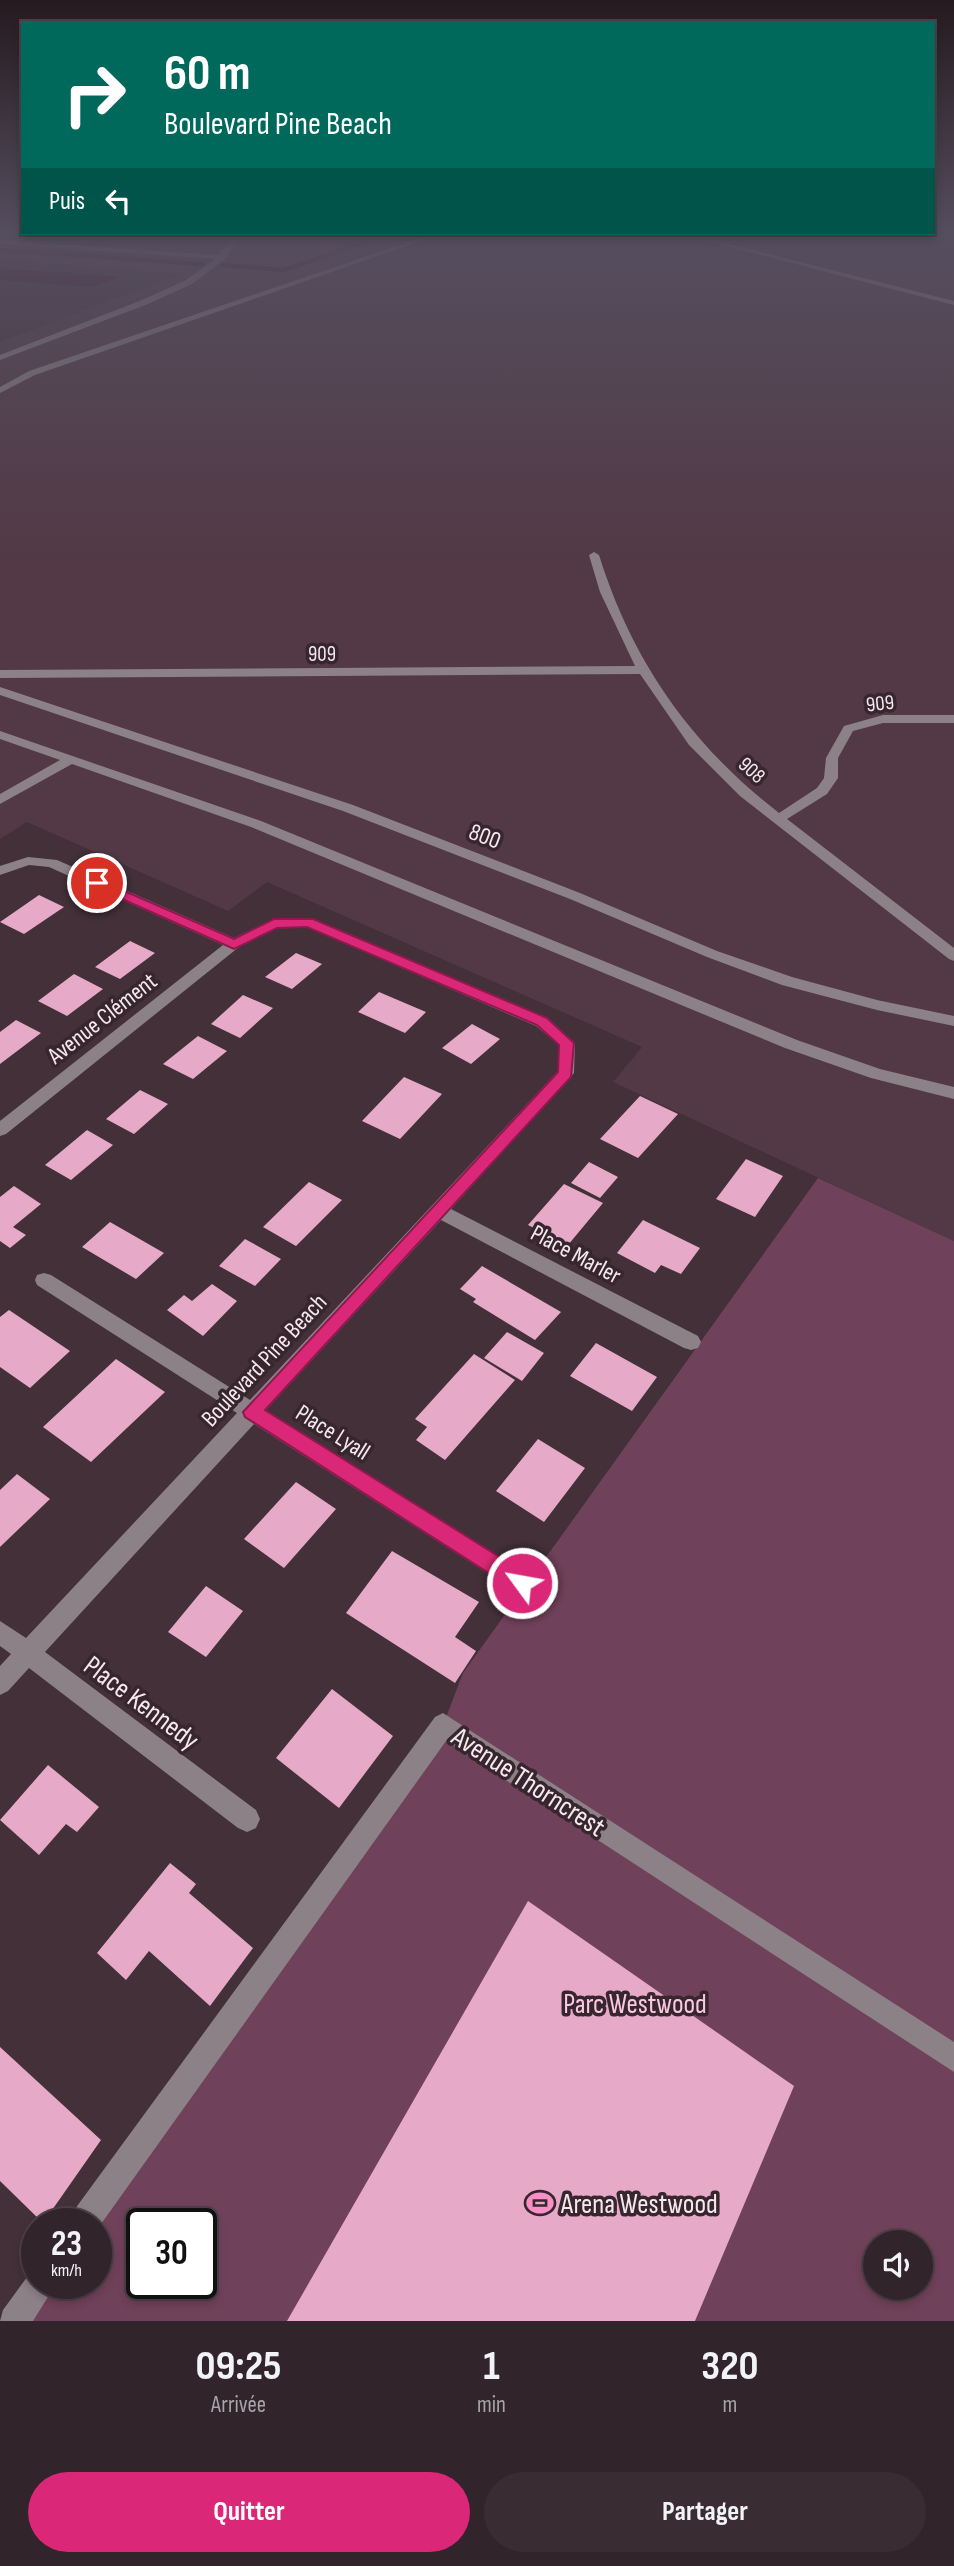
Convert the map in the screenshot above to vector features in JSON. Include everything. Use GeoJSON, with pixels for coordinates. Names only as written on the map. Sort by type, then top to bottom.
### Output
{"type":"FeatureCollection","features":[{"type":"Feature","properties":{"kind":"street"},"geometry":{"type":"LineString","coordinates":[[0,358],[45,340]]}},
{"type":"Feature","properties":{"kind":"street"},"geometry":{"type":"LineString","coordinates":[[0,390],[33,373],[128,340]]}},
{"type":"Feature","properties":{"kind":"street","name":"908"},"geometry":{"type":"LineString","coordinates":[[594,555],[605,592],[643,670],[694,742],[746,793],[954,956]]}},
{"type":"Feature","properties":{"kind":"street","name":"909"},"geometry":{"type":"LineString","coordinates":[[0,674],[643,670]]}},
{"type":"Feature","properties":{"kind":"street","name":"800"},"geometry":{"type":"LineString","coordinates":[[0,691],[279,783],[575,896],[712,954],[787,981],[877,1005],[954,1021]]}},
{"type":"Feature","properties":{"kind":"street","name":"909"},"geometry":{"type":"LineString","coordinates":[[778,819],[822,791],[831,778],[832,758],[848,729],[883,719],[954,719]]}},
{"type":"Feature","properties":{"kind":"street"},"geometry":{"type":"LineString","coordinates":[[0,735],[217,810],[310,846],[802,1048],[877,1074],[954,1093]]}},
{"type":"Feature","properties":{"kind":"street"},"geometry":{"type":"LineString","coordinates":[[0,800],[72,759]]}},
{"type":"Feature","properties":{"kind":"street"},"geometry":{"type":"LineString","coordinates":[[2,870],[29,861],[52,863],[234,944]]}},
{"type":"Feature","properties":{"kind":"street","name":"Avenue Clément"},"geometry":{"type":"LineString","coordinates":[[0,1130],[234,944],[274,923],[309,922],[542,1022],[567,1043],[566,1073]]}},
{"type":"Feature","properties":{"kind":"street","name":"Boulevard Pine Beach"},"geometry":{"type":"LineString","coordinates":[[0,1683],[566,1073]]}},
{"type":"Feature","properties":{"kind":"street","name":"Place Marler"},"geometry":{"type":"LineString","coordinates":[[439,1210],[691,1342]]}},
{"type":"Feature","properties":{"kind":"street","name":"Place Lyall"},"geometry":{"type":"LineString","coordinates":[[44,1280],[522,1583]]}},
{"type":"Feature","properties":{"kind":"street","name":"Place Kennedy"},"geometry":{"type":"LineString","coordinates":[[0,1632],[247,1819]]}},
{"type":"Feature","properties":{"kind":"street","name":"Avenue Thorncrest"},"geometry":{"type":"LineString","coordinates":[[95,2208],[443,1725],[954,2058]]}},
{"type":"Feature","properties":{"kind":"street"},"geometry":{"type":"LineString","coordinates":[[14,2321],[30,2299]]}},
{"type":"Feature","properties":{"kind":"shaded area"},"geometry":{"type":"Polygon","coordinates":[[[954,340],[954,1241],[613,1082],[642,1047],[267,882],[228,911],[27,822],[0,839],[0,342],[954,340]]]}},
{"type":"Feature","properties":{"kind":"green space","name":"Parc Westwood"},"geometry":{"type":"Polygon","coordinates":[[[818,1178],[954,1241],[954,2321],[14,2321],[30,2299],[112,2299],[112,2208],[95,2208],[443,1725],[463,1673],[818,1178]]]}},
{"type":"Feature","properties":{"kind":"building"},"geometry":{"type":"Polygon","coordinates":[[[39,895],[64,907],[24,934],[0,922],[39,895]]]}},
{"type":"Feature","properties":{"kind":"building"},"geometry":{"type":"Polygon","coordinates":[[[130,941],[155,953],[120,979],[95,967],[130,941]]]}},
{"type":"Feature","properties":{"kind":"building"},"geometry":{"type":"Polygon","coordinates":[[[296,953],[322,964],[292,989],[265,977],[296,953]]]}},
{"type":"Feature","properties":{"kind":"building"},"geometry":{"type":"Polygon","coordinates":[[[74,974],[103,989],[67,1016],[38,1001],[74,974]]]}},
{"type":"Feature","properties":{"kind":"building"},"geometry":{"type":"Polygon","coordinates":[[[379,992],[426,1012],[405,1033],[358,1012],[379,992]]]}},
{"type":"Feature","properties":{"kind":"building"},"geometry":{"type":"Polygon","coordinates":[[[243,995],[273,1008],[240,1038],[211,1024],[243,995]]]}},
{"type":"Feature","properties":{"kind":"building"},"geometry":{"type":"Polygon","coordinates":[[[16,1020],[41,1033],[0,1064],[0,1032],[16,1020]]]}},
{"type":"Feature","properties":{"kind":"building"},"geometry":{"type":"Polygon","coordinates":[[[472,1024],[500,1039],[471,1064],[442,1048],[472,1024]]]}},
{"type":"Feature","properties":{"kind":"building"},"geometry":{"type":"Polygon","coordinates":[[[198,1036],[227,1051],[193,1079],[163,1064],[198,1036]]]}},
{"type":"Feature","properties":{"kind":"building"},"geometry":{"type":"Polygon","coordinates":[[[404,1077],[442,1094],[400,1139],[362,1121],[404,1077]]]}},
{"type":"Feature","properties":{"kind":"building"},"geometry":{"type":"Polygon","coordinates":[[[140,1090],[168,1104],[134,1134],[106,1119],[140,1090]]]}},
{"type":"Feature","properties":{"kind":"building"},"geometry":{"type":"Polygon","coordinates":[[[640,1096],[678,1114],[638,1158],[600,1139],[640,1096]]]}},
{"type":"Feature","properties":{"kind":"building"},"geometry":{"type":"Polygon","coordinates":[[[87,1130],[113,1145],[71,1180],[45,1165],[87,1130]]]}},
{"type":"Feature","properties":{"kind":"building"},"geometry":{"type":"Polygon","coordinates":[[[746,1159],[783,1176],[755,1217],[716,1199],[746,1159]]]}},
{"type":"Feature","properties":{"kind":"building"},"geometry":{"type":"Polygon","coordinates":[[[589,1162],[618,1177],[600,1198],[571,1183],[589,1162]]]}},
{"type":"Feature","properties":{"kind":"building"},"geometry":{"type":"Polygon","coordinates":[[[309,1182],[342,1200],[296,1246],[263,1227],[309,1182]]]}},
{"type":"Feature","properties":{"kind":"building"},"geometry":{"type":"Polygon","coordinates":[[[564,1184],[603,1203],[568,1245],[528,1225],[564,1184]]]}},
{"type":"Feature","properties":{"kind":"building"},"geometry":{"type":"Polygon","coordinates":[[[14,1186],[41,1204],[13,1227],[26,1235],[10,1248],[0,1241],[0,1197],[14,1186]]]}},
{"type":"Feature","properties":{"kind":"building"},"geometry":{"type":"Polygon","coordinates":[[[643,1220],[700,1248],[681,1274],[661,1265],[655,1273],[617,1253],[643,1220]]]}},
{"type":"Feature","properties":{"kind":"building"},"geometry":{"type":"Polygon","coordinates":[[[110,1222],[164,1253],[136,1279],[82,1247],[110,1222]]]}},
{"type":"Feature","properties":{"kind":"building"},"geometry":{"type":"Polygon","coordinates":[[[245,1239],[281,1259],[255,1286],[219,1266],[245,1239]]]}},
{"type":"Feature","properties":{"kind":"building"},"geometry":{"type":"Polygon","coordinates":[[[482,1266],[561,1312],[535,1340],[473,1302],[476,1299],[460,1289],[482,1266]]]}},
{"type":"Feature","properties":{"kind":"building"},"geometry":{"type":"Polygon","coordinates":[[[212,1284],[237,1301],[203,1336],[167,1310],[184,1295],[192,1301],[212,1284]]]}},
{"type":"Feature","properties":{"kind":"building"},"geometry":{"type":"Polygon","coordinates":[[[9,1310],[70,1351],[30,1388],[0,1367],[0,1317],[9,1310]]]}},
{"type":"Feature","properties":{"kind":"building"},"geometry":{"type":"Polygon","coordinates":[[[507,1332],[544,1353],[522,1381],[484,1358],[507,1332]]]}},
{"type":"Feature","properties":{"kind":"building"},"geometry":{"type":"Polygon","coordinates":[[[596,1343],[657,1377],[632,1411],[570,1376],[596,1343]]]}},
{"type":"Feature","properties":{"kind":"building"},"geometry":{"type":"Polygon","coordinates":[[[474,1354],[515,1380],[445,1460],[416,1440],[427,1427],[415,1419],[474,1354]]]}},
{"type":"Feature","properties":{"kind":"building"},"geometry":{"type":"Polygon","coordinates":[[[116,1359],[165,1392],[91,1462],[43,1427],[116,1359]]]}},
{"type":"Feature","properties":{"kind":"building"},"geometry":{"type":"Polygon","coordinates":[[[538,1439],[585,1468],[544,1522],[496,1491],[538,1439]]]}},
{"type":"Feature","properties":{"kind":"building"},"geometry":{"type":"Polygon","coordinates":[[[17,1474],[50,1499],[0,1547],[0,1490],[17,1474]]]}},
{"type":"Feature","properties":{"kind":"building"},"geometry":{"type":"Polygon","coordinates":[[[296,1482],[336,1509],[284,1568],[244,1539],[296,1482]]]}},
{"type":"Feature","properties":{"kind":"building"},"geometry":{"type":"Polygon","coordinates":[[[392,1551],[479,1602],[455,1637],[476,1651],[455,1683],[346,1613],[392,1551]]]}},
{"type":"Feature","properties":{"kind":"building"},"geometry":{"type":"Polygon","coordinates":[[[206,1586],[243,1611],[206,1657],[168,1632],[206,1586]]]}},
{"type":"Feature","properties":{"kind":"building"},"geometry":{"type":"Polygon","coordinates":[[[332,1689],[393,1736],[339,1808],[276,1758],[332,1689]]]}},
{"type":"Feature","properties":{"kind":"building"},"geometry":{"type":"Polygon","coordinates":[[[48,1765],[99,1807],[77,1832],[66,1824],[39,1855],[0,1820],[48,1765]]]}},
{"type":"Feature","properties":{"kind":"building"},"geometry":{"type":"Polygon","coordinates":[[[170,1863],[196,1884],[189,1893],[253,1948],[210,2006],[149,1951],[126,1980],[97,1953],[170,1863]]]}},
{"type":"Feature","properties":{"kind":"building"},"geometry":{"type":"Polygon","coordinates":[[[528,1901],[794,2086],[695,2321],[287,2321],[528,1901]]]}},
{"type":"Feature","properties":{"kind":"building"},"geometry":{"type":"Polygon","coordinates":[[[0,2047],[101,2140],[53,2208],[28,2208],[0,2181],[0,2047]]]}},
{"type":"Feature","properties":{"kind":"place","name":"Arena Westwood"},"geometry":{"type":"Point","coordinates":[540,2203]}},
{"type":"Feature","properties":{"kind":"route"},"geometry":{"type":"LineString","coordinates":[[97,883],[234,944],[274,923],[309,922],[542,1022],[567,1043],[566,1073],[252,1412],[522,1583]]}}]}
